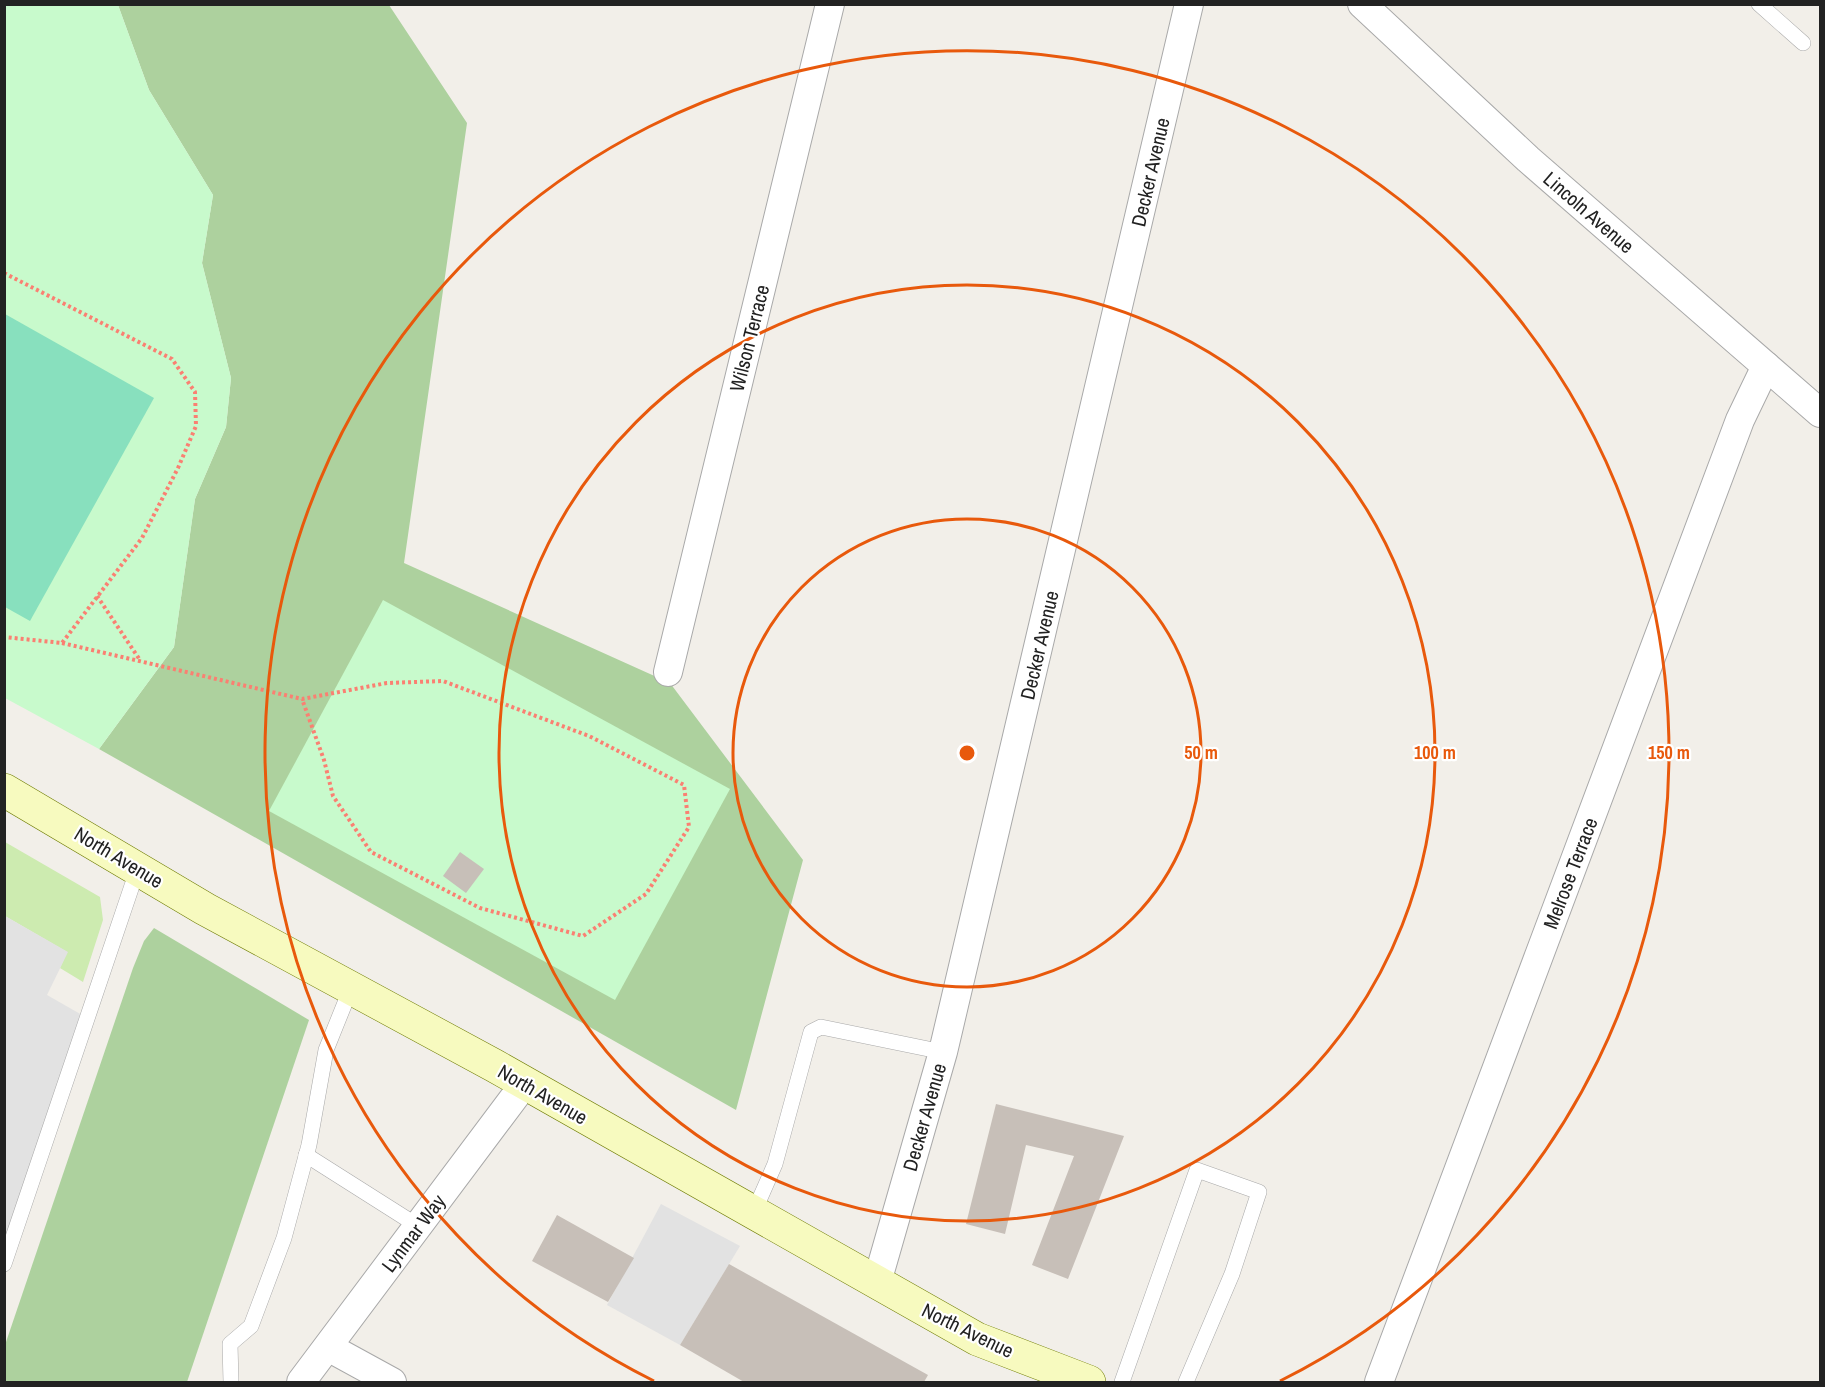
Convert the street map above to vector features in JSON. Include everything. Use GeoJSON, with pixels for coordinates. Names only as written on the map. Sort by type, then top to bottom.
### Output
{"type":"FeatureCollection","features":[{"type":"Feature","properties":{"kind":"main road","name":"North Avenue"},"geometry":{"type":"LineString","coordinates":[[4,789],[205,909],[525,1083],[977,1339],[1089,1383]]}},
{"type":"Feature","properties":{"kind":"street","name":"Wilson Terrace"},"geometry":{"type":"LineString","coordinates":[[668,672],[830,4]]}},
{"type":"Feature","properties":{"kind":"street","name":"Decker Avenue"},"geometry":{"type":"LineString","coordinates":[[876,1282],[943,1052],[1189,4]]}},
{"type":"Feature","properties":{"kind":"street","name":"Lincoln Avenue"},"geometry":{"type":"LineString","coordinates":[[1362,4],[1528,159],[1821,413]]}},
{"type":"Feature","properties":{"kind":"street","name":"Melrose Terrace"},"geometry":{"type":"LineString","coordinates":[[1379,1383],[1740,420],[1766,366]]}},
{"type":"Feature","properties":{"kind":"street","name":"Lynmar Way"},"geometry":{"type":"LineString","coordinates":[[301,1383],[525,1083]]}},
{"type":"Feature","properties":{"kind":"street"},"geometry":{"type":"LineString","coordinates":[[328,1347],[392,1383]]}},
{"type":"Feature","properties":{"kind":"lane"},"geometry":{"type":"LineString","coordinates":[[1759,4],[1803,43]]}},
{"type":"Feature","properties":{"kind":"lane"},"geometry":{"type":"LineString","coordinates":[[5,1264],[138,868]]}},
{"type":"Feature","properties":{"kind":"lane"},"geometry":{"type":"LineString","coordinates":[[231,1383],[230,1344],[251,1326],[284,1238],[306,1155],[326,1050],[351,988]]}},
{"type":"Feature","properties":{"kind":"lane"},"geometry":{"type":"LineString","coordinates":[[753,1214],[775,1164],[811,1032],[821,1027],[943,1052]]}},
{"type":"Feature","properties":{"kind":"lane"},"geometry":{"type":"LineString","coordinates":[[306,1155],[418,1226]]}},
{"type":"Feature","properties":{"kind":"lane"},"geometry":{"type":"LineString","coordinates":[[1122,1383],[1197,1170],[1259,1192],[1232,1274],[1186,1383]]}},
{"type":"Feature","properties":{"kind":"path"},"geometry":{"type":"LineString","coordinates":[[4,273],[172,358],[195,392],[196,426],[178,468],[142,537],[62,643]]}},
{"type":"Feature","properties":{"kind":"path"},"geometry":{"type":"LineString","coordinates":[[97,596],[141,661]]}},
{"type":"Feature","properties":{"kind":"path"},"geometry":{"type":"LineString","coordinates":[[4,637],[62,643],[302,699],[387,683],[443,681],[589,736],[684,785],[689,827],[646,894],[583,936],[480,908],[371,852],[333,796],[324,760],[302,699]]}},
{"type":"Feature","properties":{"kind":"green space"},"geometry":{"type":"Polygon","coordinates":[[[5,5],[118,5],[149,90],[213,195],[202,263],[231,378],[226,427],[195,499],[174,647],[99,749],[5,698],[5,5]]]}},
{"type":"Feature","properties":{"kind":"green space"},"geometry":{"type":"Polygon","coordinates":[[[118,5],[389,5],[467,123],[404,563],[670,683],[803,860],[736,1110],[99,749],[174,647],[195,499],[226,427],[231,378],[202,263],[213,195],[149,90],[118,5]]]}},
{"type":"Feature","properties":{"kind":"green space"},"geometry":{"type":"Polygon","coordinates":[[[5,314],[154,398],[30,621],[5,607],[5,314]]]}},
{"type":"Feature","properties":{"kind":"green space"},"geometry":{"type":"Polygon","coordinates":[[[383,600],[730,789],[615,1000],[269,811],[383,600]]]}},
{"type":"Feature","properties":{"kind":"green space"},"geometry":{"type":"Polygon","coordinates":[[[5,842],[100,897],[103,920],[83,982],[60,968],[67,952],[5,916],[5,842]]]}},
{"type":"Feature","properties":{"kind":"green space"},"geometry":{"type":"Polygon","coordinates":[[[154,928],[309,1020],[187,1382],[5,1382],[5,1345],[133,968],[144,941],[154,928]]]}},
{"type":"Feature","properties":{"kind":"shaded area"},"geometry":{"type":"Polygon","coordinates":[[[5,916],[68,952],[47,995],[89,1019],[5,1264],[5,916]]]}},
{"type":"Feature","properties":{"kind":"shaded area"},"geometry":{"type":"Polygon","coordinates":[[[661,1204],[740,1246],[680,1345],[607,1305],[661,1204]]]}},
{"type":"Feature","properties":{"kind":"building"},"geometry":{"type":"Polygon","coordinates":[[[460,852],[484,869],[466,893],[443,876],[460,852]]]}},
{"type":"Feature","properties":{"kind":"building"},"geometry":{"type":"Polygon","coordinates":[[[996,1104],[1124,1136],[1068,1279],[1032,1265],[1074,1156],[1026,1145],[1005,1234],[966,1224],[996,1104]]]}},
{"type":"Feature","properties":{"kind":"building"},"geometry":{"type":"Polygon","coordinates":[[[557,1215],[634,1258],[608,1302],[532,1261],[557,1215]]]}},
{"type":"Feature","properties":{"kind":"building"},"geometry":{"type":"Polygon","coordinates":[[[729,1264],[928,1375],[924,1382],[744,1382],[680,1345],[729,1264]]]}}]}
